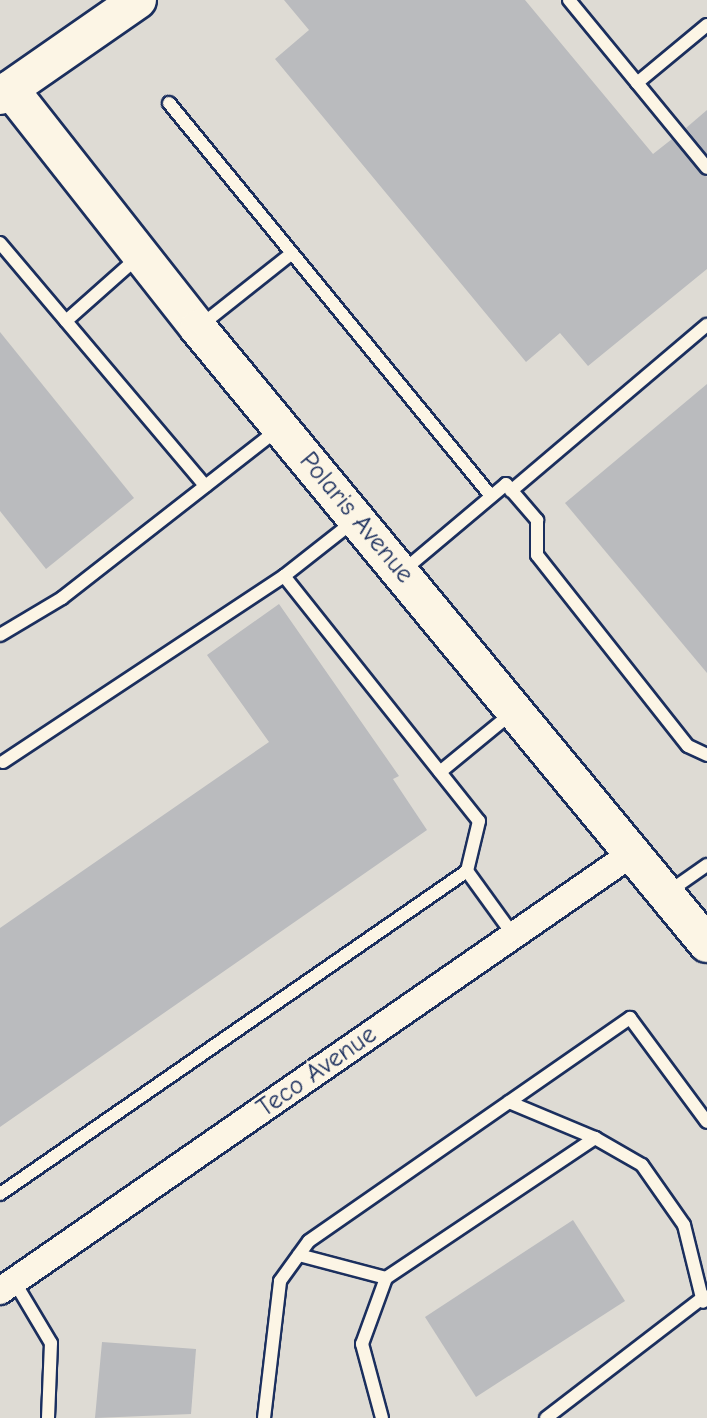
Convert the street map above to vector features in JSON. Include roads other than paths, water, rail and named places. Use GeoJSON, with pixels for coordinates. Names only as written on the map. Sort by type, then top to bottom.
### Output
{"type":"FeatureCollection","features":[{"type":"Feature","properties":{"kind":"street"},"geometry":{"type":"LineString","coordinates":[[3,86],[138,0]]}},
{"type":"Feature","properties":{"kind":"street","name":"Polaris Avenue"},"geometry":{"type":"LineString","coordinates":[[3,86],[279,428],[357,518],[707,944]]}},
{"type":"Feature","properties":{"kind":"street","name":"Teco Avenue"},"geometry":{"type":"LineString","coordinates":[[7,1286],[634,852]]}},
{"type":"Feature","properties":{"kind":"lane"},"geometry":{"type":"LineString","coordinates":[[569,0],[707,168]]}},
{"type":"Feature","properties":{"kind":"lane"},"geometry":{"type":"LineString","coordinates":[[637,83],[707,25]]}},
{"type":"Feature","properties":{"kind":"lane"},"geometry":{"type":"LineString","coordinates":[[169,103],[491,496]]}},
{"type":"Feature","properties":{"kind":"lane"},"geometry":{"type":"LineString","coordinates":[[0,243],[205,486]]}},
{"type":"Feature","properties":{"kind":"lane"},"geometry":{"type":"LineString","coordinates":[[198,328],[292,253]]}},
{"type":"Feature","properties":{"kind":"lane"},"geometry":{"type":"LineString","coordinates":[[66,321],[139,256]]}},
{"type":"Feature","properties":{"kind":"lane"},"geometry":{"type":"LineString","coordinates":[[511,491],[707,325]]}},
{"type":"Feature","properties":{"kind":"lane"},"geometry":{"type":"LineString","coordinates":[[0,635],[62,598],[279,428]]}},
{"type":"Feature","properties":{"kind":"lane"},"geometry":{"type":"LineString","coordinates":[[401,572],[506,484],[537,520],[537,555],[688,746],[707,755]]}},
{"type":"Feature","properties":{"kind":"lane"},"geometry":{"type":"LineString","coordinates":[[3,762],[284,576],[357,518]]}},
{"type":"Feature","properties":{"kind":"lane"},"geometry":{"type":"LineString","coordinates":[[0,1194],[467,871],[479,821],[284,576]]}},
{"type":"Feature","properties":{"kind":"lane"},"geometry":{"type":"LineString","coordinates":[[440,772],[516,710]]}},
{"type":"Feature","properties":{"kind":"lane"},"geometry":{"type":"LineString","coordinates":[[666,895],[707,865]]}},
{"type":"Feature","properties":{"kind":"lane"},"geometry":{"type":"LineString","coordinates":[[467,871],[514,936]]}},
{"type":"Feature","properties":{"kind":"lane"},"geometry":{"type":"LineString","coordinates":[[264,1418],[280,1281],[299,1255],[630,1018],[707,1122]]}},
{"type":"Feature","properties":{"kind":"lane"},"geometry":{"type":"LineString","coordinates":[[509,1102],[595,1138],[642,1165],[684,1225],[703,1302]]}},
{"type":"Feature","properties":{"kind":"lane"},"geometry":{"type":"LineString","coordinates":[[382,1418],[362,1344],[386,1278],[595,1138]]}},
{"type":"Feature","properties":{"kind":"lane"},"geometry":{"type":"LineString","coordinates":[[299,1255],[386,1278]]}},
{"type":"Feature","properties":{"kind":"lane"},"geometry":{"type":"LineString","coordinates":[[7,1286],[51,1343],[48,1418]]}},
{"type":"Feature","properties":{"kind":"lane"},"geometry":{"type":"LineString","coordinates":[[546,1418],[703,1302],[707,1288]]}}]}
